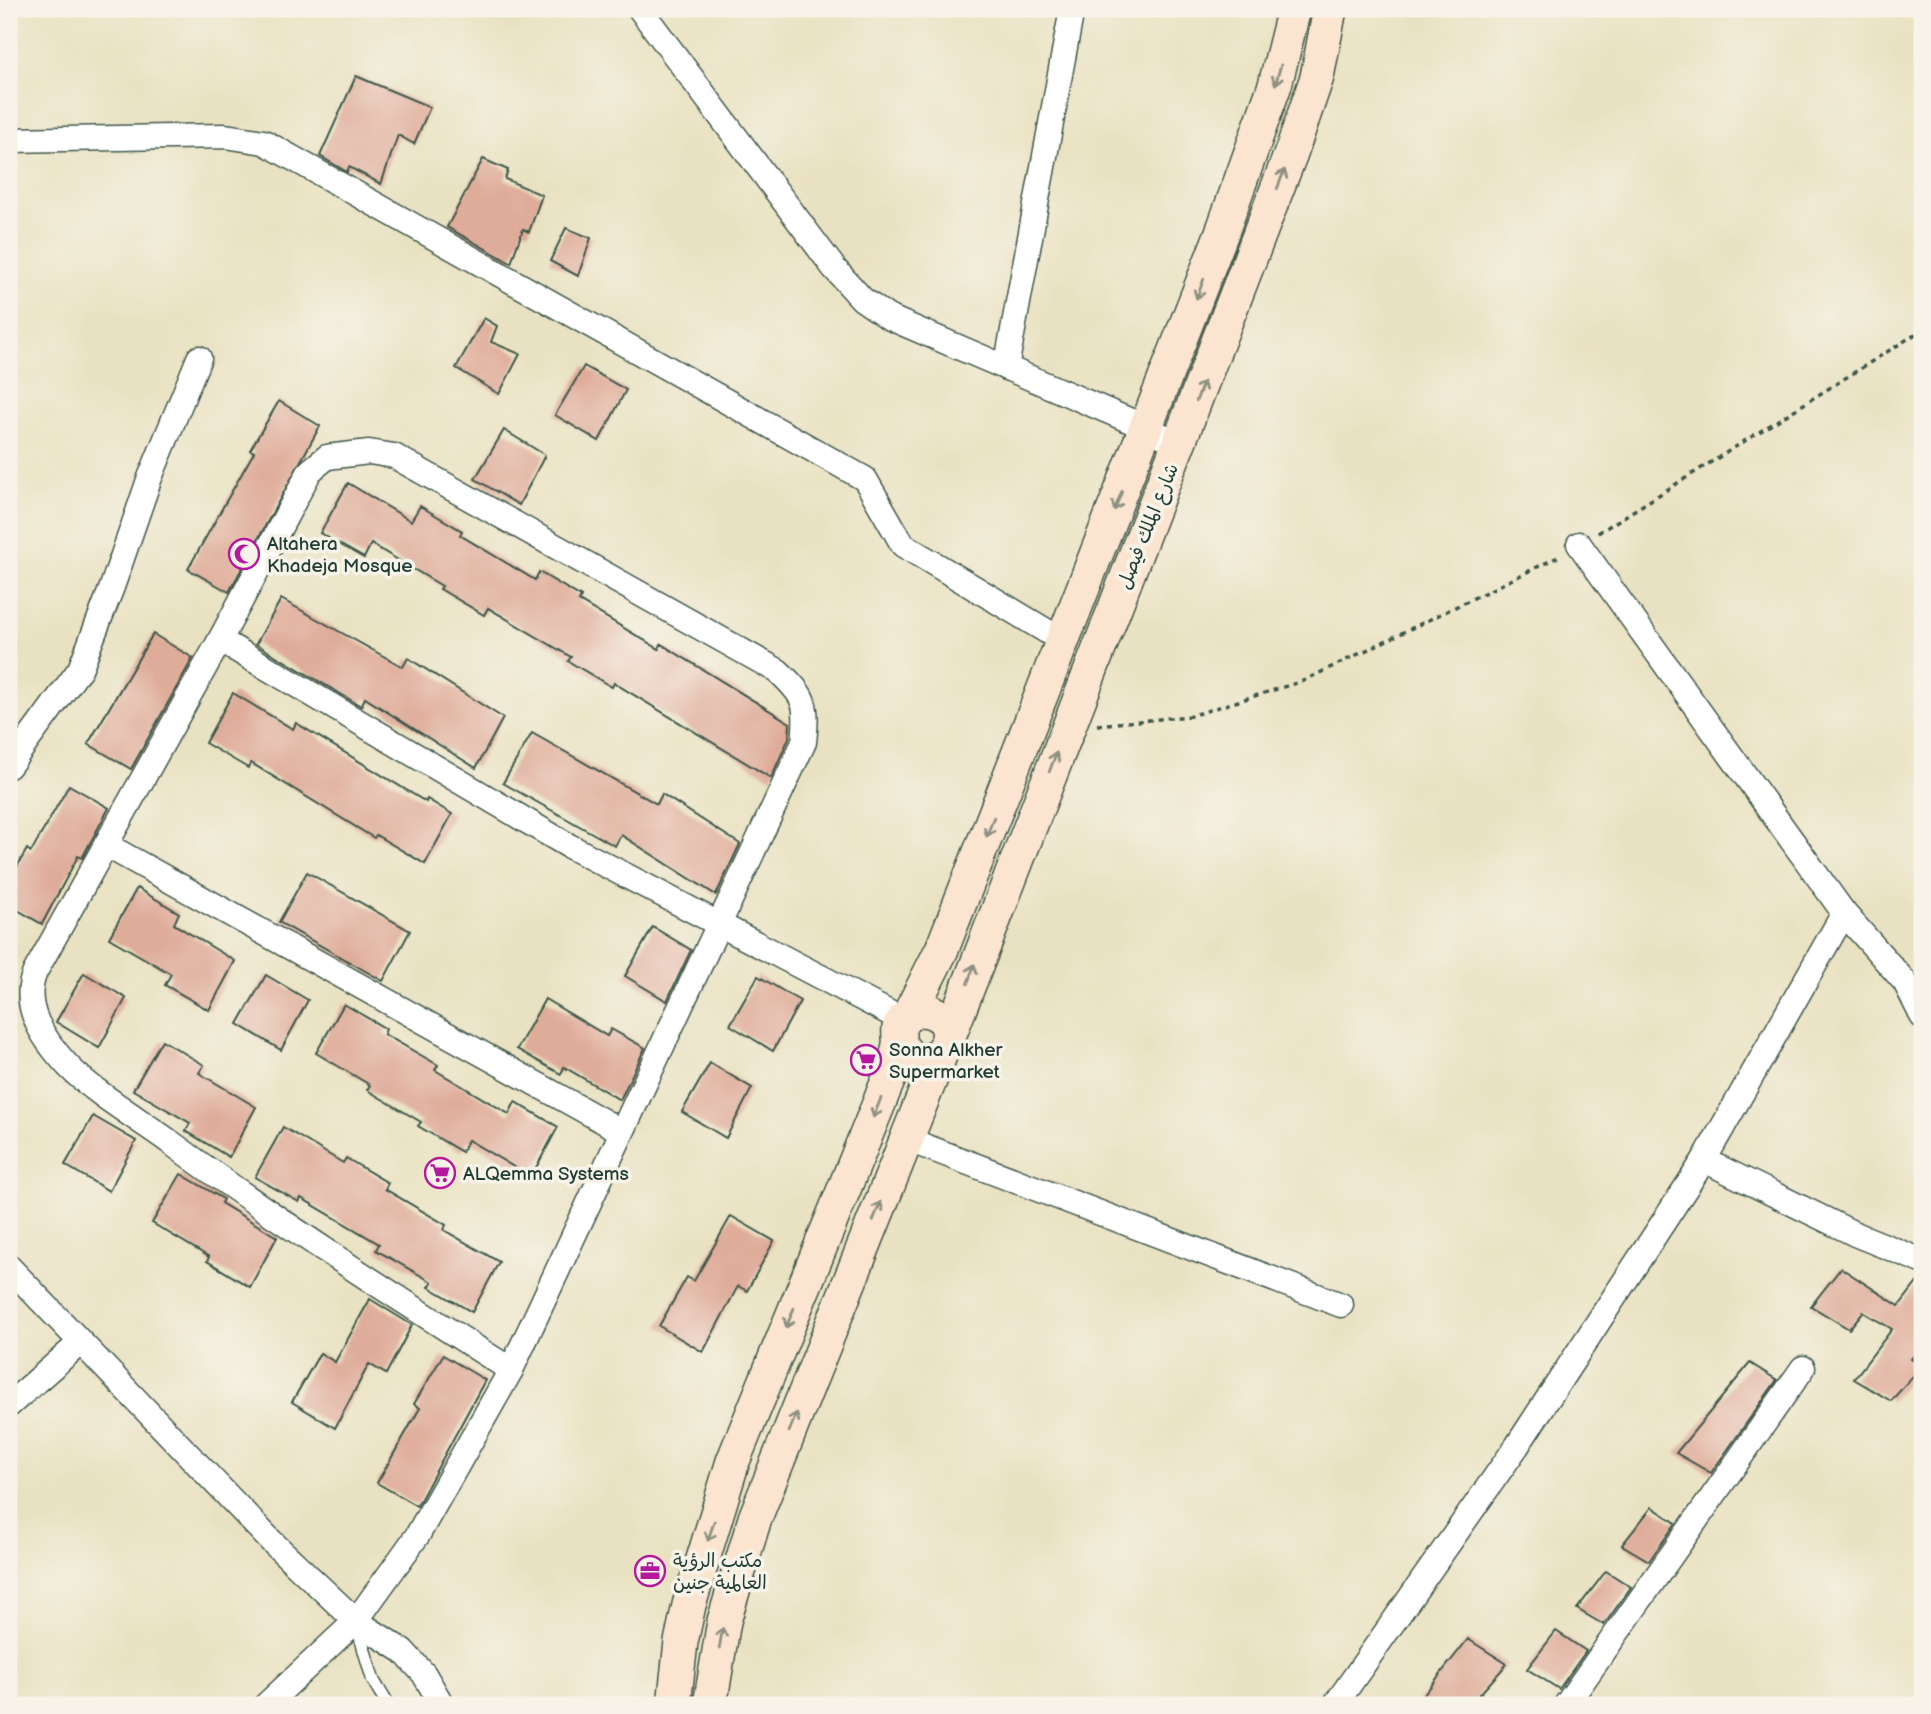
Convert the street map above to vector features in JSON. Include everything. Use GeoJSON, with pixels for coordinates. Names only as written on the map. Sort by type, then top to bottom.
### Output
{"type":"FeatureCollection","features":[{"type":"Feature","properties":{"kind":"main road","name":"شارع الملك فيصل"},"geometry":{"type":"LineString","coordinates":[[674,1705],[681,1642],[689,1605],[733,1461],[880,1101],[904,1026],[943,949],[1147,428],[1265,115],[1294,9]]}},
{"type":"Feature","properties":{"kind":"main road","name":"شارع الملك فيصل"},"geometry":{"type":"LineString","coordinates":[[710,1705],[724,1621],[755,1518],[945,1046],[1305,114],[1317,77],[1330,9]]}},
{"type":"Feature","properties":{"kind":"main road"},"geometry":{"type":"LineString","coordinates":[[904,1026],[924,1010],[940,1016],[945,1022],[945,1046]]}},
{"type":"Feature","properties":{"kind":"street"},"geometry":{"type":"LineString","coordinates":[[640,9],[834,268],[862,299],[888,317],[1179,444]]}},
{"type":"Feature","properties":{"kind":"street"},"geometry":{"type":"LineString","coordinates":[[1006,368],[1072,9]]}},
{"type":"Feature","properties":{"kind":"street"},"geometry":{"type":"LineString","coordinates":[[9,140],[225,136],[264,142],[865,479],[904,545],[1063,640]]}},
{"type":"Feature","properties":{"kind":"street"},"geometry":{"type":"LineString","coordinates":[[9,766],[80,668],[112,587],[149,480],[199,358]]}},
{"type":"Feature","properties":{"kind":"street"},"geometry":{"type":"LineString","coordinates":[[266,1705],[356,1621],[417,1536],[511,1370],[804,742],[806,719],[801,693],[778,671],[394,456],[369,452],[327,457],[313,467],[35,972],[30,988],[30,1004],[35,1020],[67,1065],[203,1166],[511,1370]]}},
{"type":"Feature","properties":{"kind":"street"},"geometry":{"type":"LineString","coordinates":[[1579,544],[1844,913],[1905,982],[1922,1016]]}},
{"type":"Feature","properties":{"kind":"street"},"geometry":{"type":"LineString","coordinates":[[220,640],[569,846],[904,1026]]}},
{"type":"Feature","properties":{"kind":"street"},"geometry":{"type":"LineString","coordinates":[[106,845],[621,1131]]}},
{"type":"Feature","properties":{"kind":"street"},"geometry":{"type":"LineString","coordinates":[[1335,1705],[1517,1447],[1704,1160],[1844,913]]}},
{"type":"Feature","properties":{"kind":"street"},"geometry":{"type":"LineString","coordinates":[[906,1139],[1341,1305]]}},
{"type":"Feature","properties":{"kind":"street"},"geometry":{"type":"LineString","coordinates":[[1704,1160],[1854,1234],[1922,1261]]}},
{"type":"Feature","properties":{"kind":"street"},"geometry":{"type":"LineString","coordinates":[[9,1267],[271,1541],[356,1621],[403,1651],[424,1674],[442,1705]]}},
{"type":"Feature","properties":{"kind":"street"},"geometry":{"type":"LineString","coordinates":[[9,1405],[80,1343]]}},
{"type":"Feature","properties":{"kind":"street"},"geometry":{"type":"LineString","coordinates":[[1566,1705],[1803,1368]]}},
{"type":"Feature","properties":{"kind":"lane"},"geometry":{"type":"LineString","coordinates":[[356,1621],[373,1680],[388,1705]]}},
{"type":"Feature","properties":{"kind":"path"},"geometry":{"type":"LineString","coordinates":[[1067,728],[1190,716],[1303,681],[1548,564],[1922,330]]}},
{"type":"Feature","properties":{"kind":"building"},"geometry":{"type":"Polygon","coordinates":[[[356,76],[430,107],[414,144],[398,135],[381,184],[349,167],[347,172],[320,156],[356,76]]]}},
{"type":"Feature","properties":{"kind":"building"},"geometry":{"type":"Polygon","coordinates":[[[483,159],[508,170],[505,179],[542,195],[529,232],[523,229],[511,263],[447,227],[483,159]]]}},
{"type":"Feature","properties":{"kind":"building"},"geometry":{"type":"Polygon","coordinates":[[[566,228],[591,238],[578,276],[550,261],[566,228]]]}},
{"type":"Feature","properties":{"kind":"building"},"geometry":{"type":"Polygon","coordinates":[[[484,318],[497,326],[491,342],[520,354],[499,394],[456,368],[484,318]]]}},
{"type":"Feature","properties":{"kind":"building"},"geometry":{"type":"Polygon","coordinates":[[[584,366],[626,390],[599,441],[555,415],[584,366]]]}},
{"type":"Feature","properties":{"kind":"building"},"geometry":{"type":"Polygon","coordinates":[[[279,401],[320,426],[229,592],[188,569],[254,452],[250,450],[279,401]]]}},
{"type":"Feature","properties":{"kind":"building"},"geometry":{"type":"Polygon","coordinates":[[[504,430],[545,455],[519,505],[475,479],[504,430]]]}},
{"type":"Feature","properties":{"kind":"building"},"geometry":{"type":"Polygon","coordinates":[[[348,483],[411,521],[420,506],[462,531],[460,535],[535,580],[539,572],[581,597],[579,601],[659,649],[661,644],[790,723],[789,738],[771,778],[614,683],[612,687],[568,661],[571,657],[488,608],[484,615],[440,589],[442,586],[371,544],[364,558],[320,533],[348,483]]]}},
{"type":"Feature","properties":{"kind":"building"},"geometry":{"type":"Polygon","coordinates":[[[281,599],[403,667],[408,658],[503,718],[476,768],[365,698],[361,706],[256,644],[281,599]]]}},
{"type":"Feature","properties":{"kind":"building"},"geometry":{"type":"Polygon","coordinates":[[[153,634],[193,658],[131,769],[88,744],[153,634]]]}},
{"type":"Feature","properties":{"kind":"building"},"geometry":{"type":"Polygon","coordinates":[[[233,693],[293,729],[296,723],[426,802],[427,799],[452,814],[425,864],[376,835],[374,838],[251,763],[248,768],[205,743],[233,693]]]}},
{"type":"Feature","properties":{"kind":"building"},"geometry":{"type":"Polygon","coordinates":[[[532,733],[657,804],[662,794],[740,844],[716,895],[621,835],[615,846],[503,783],[532,733]]]}},
{"type":"Feature","properties":{"kind":"building"},"geometry":{"type":"Polygon","coordinates":[[[69,785],[109,808],[82,858],[78,856],[42,924],[9,905],[9,881],[27,849],[31,852],[69,785]]]}},
{"type":"Feature","properties":{"kind":"building"},"geometry":{"type":"Polygon","coordinates":[[[307,872],[410,931],[383,981],[279,922],[307,872]]]}},
{"type":"Feature","properties":{"kind":"building"},"geometry":{"type":"Polygon","coordinates":[[[137,888],[179,913],[174,924],[235,961],[209,1010],[165,985],[171,974],[109,938],[137,888]]]}},
{"type":"Feature","properties":{"kind":"building"},"geometry":{"type":"Polygon","coordinates":[[[653,927],[691,950],[667,1001],[625,976],[653,927]]]}},
{"type":"Feature","properties":{"kind":"building"},"geometry":{"type":"Polygon","coordinates":[[[84,973],[126,998],[99,1048],[56,1022],[84,973]]]}},
{"type":"Feature","properties":{"kind":"building"},"geometry":{"type":"Polygon","coordinates":[[[266,975],[308,1000],[281,1050],[238,1024],[266,975]]]}},
{"type":"Feature","properties":{"kind":"building"},"geometry":{"type":"Polygon","coordinates":[[[758,976],[800,1001],[773,1051],[730,1025],[758,976]]]}},
{"type":"Feature","properties":{"kind":"building"},"geometry":{"type":"Polygon","coordinates":[[[545,999],[607,1036],[611,1029],[645,1048],[620,1100],[564,1067],[561,1074],[517,1049],[545,999]]]}},
{"type":"Feature","properties":{"kind":"building"},"geometry":{"type":"Polygon","coordinates":[[[344,1004],[386,1029],[384,1034],[438,1065],[435,1070],[509,1114],[515,1102],[558,1127],[531,1177],[468,1140],[462,1152],[418,1126],[421,1122],[367,1090],[370,1085],[316,1053],[344,1004]]]}},
{"type":"Feature","properties":{"kind":"building"},"geometry":{"type":"Polygon","coordinates":[[[162,1040],[204,1065],[199,1073],[256,1107],[229,1157],[186,1131],[190,1123],[133,1090],[162,1040]]]}},
{"type":"Feature","properties":{"kind":"building"},"geometry":{"type":"Polygon","coordinates":[[[710,1063],[752,1088],[726,1138],[682,1112],[710,1063]]]}},
{"type":"Feature","properties":{"kind":"building"},"geometry":{"type":"Polygon","coordinates":[[[93,1116],[136,1141],[109,1191],[65,1165],[93,1116]]]}},
{"type":"Feature","properties":{"kind":"building"},"geometry":{"type":"Polygon","coordinates":[[[283,1127],[343,1163],[346,1158],[388,1183],[385,1189],[446,1225],[444,1230],[499,1262],[472,1312],[429,1287],[432,1282],[376,1250],[379,1244],[301,1198],[299,1202],[255,1177],[283,1127]]]}},
{"type":"Feature","properties":{"kind":"building"},"geometry":{"type":"Polygon","coordinates":[[[181,1174],[223,1199],[221,1203],[277,1237],[250,1287],[207,1261],[209,1257],[152,1223],[181,1174]]]}},
{"type":"Feature","properties":{"kind":"building"},"geometry":{"type":"Polygon","coordinates":[[[731,1216],[774,1241],[747,1291],[738,1286],[703,1352],[659,1326],[687,1277],[694,1281],[731,1216]]]}},
{"type":"Feature","properties":{"kind":"building"},"geometry":{"type":"Polygon","coordinates":[[[1841,1268],[1899,1306],[1922,1276],[1922,1346],[1911,1359],[1922,1366],[1891,1401],[1854,1379],[1892,1329],[1863,1312],[1849,1329],[1811,1306],[1841,1268]]]}},
{"type":"Feature","properties":{"kind":"building"},"geometry":{"type":"Polygon","coordinates":[[[370,1299],[412,1325],[386,1374],[369,1364],[335,1428],[292,1402],[320,1353],[335,1362],[370,1299]]]}},
{"type":"Feature","properties":{"kind":"building"},"geometry":{"type":"Polygon","coordinates":[[[443,1355],[485,1380],[417,1506],[377,1483],[420,1408],[414,1404],[443,1355]]]}},
{"type":"Feature","properties":{"kind":"building"},"geometry":{"type":"Polygon","coordinates":[[[1750,1363],[1777,1380],[1711,1473],[1676,1453],[1750,1363]]]}},
{"type":"Feature","properties":{"kind":"building"},"geometry":{"type":"Polygon","coordinates":[[[1652,1507],[1676,1523],[1649,1561],[1622,1545],[1652,1507]]]}},
{"type":"Feature","properties":{"kind":"building"},"geometry":{"type":"Polygon","coordinates":[[[1606,1571],[1631,1587],[1604,1625],[1577,1609],[1606,1571]]]}},
{"type":"Feature","properties":{"kind":"building"},"geometry":{"type":"Polygon","coordinates":[[[1556,1631],[1586,1651],[1559,1689],[1527,1669],[1556,1631]]]}},
{"type":"Feature","properties":{"kind":"building"},"geometry":{"type":"Polygon","coordinates":[[[1468,1639],[1507,1664],[1470,1705],[1416,1705],[1468,1639]]]}},
{"type":"Feature","properties":{"kind":"place","name":"Altahera Khadeja Mosque"},"geometry":{"type":"Point","coordinates":[244,554]}},
{"type":"Feature","properties":{"kind":"place","name":"Sonna Alkher Supermarket"},"geometry":{"type":"Point","coordinates":[866,1060]}},
{"type":"Feature","properties":{"kind":"place","name":"ALQemma Systems"},"geometry":{"type":"Point","coordinates":[440,1173]}},
{"type":"Feature","properties":{"kind":"place","name":"مكتب الرؤية العالمية جنين"},"geometry":{"type":"Point","coordinates":[650,1571]}}]}
